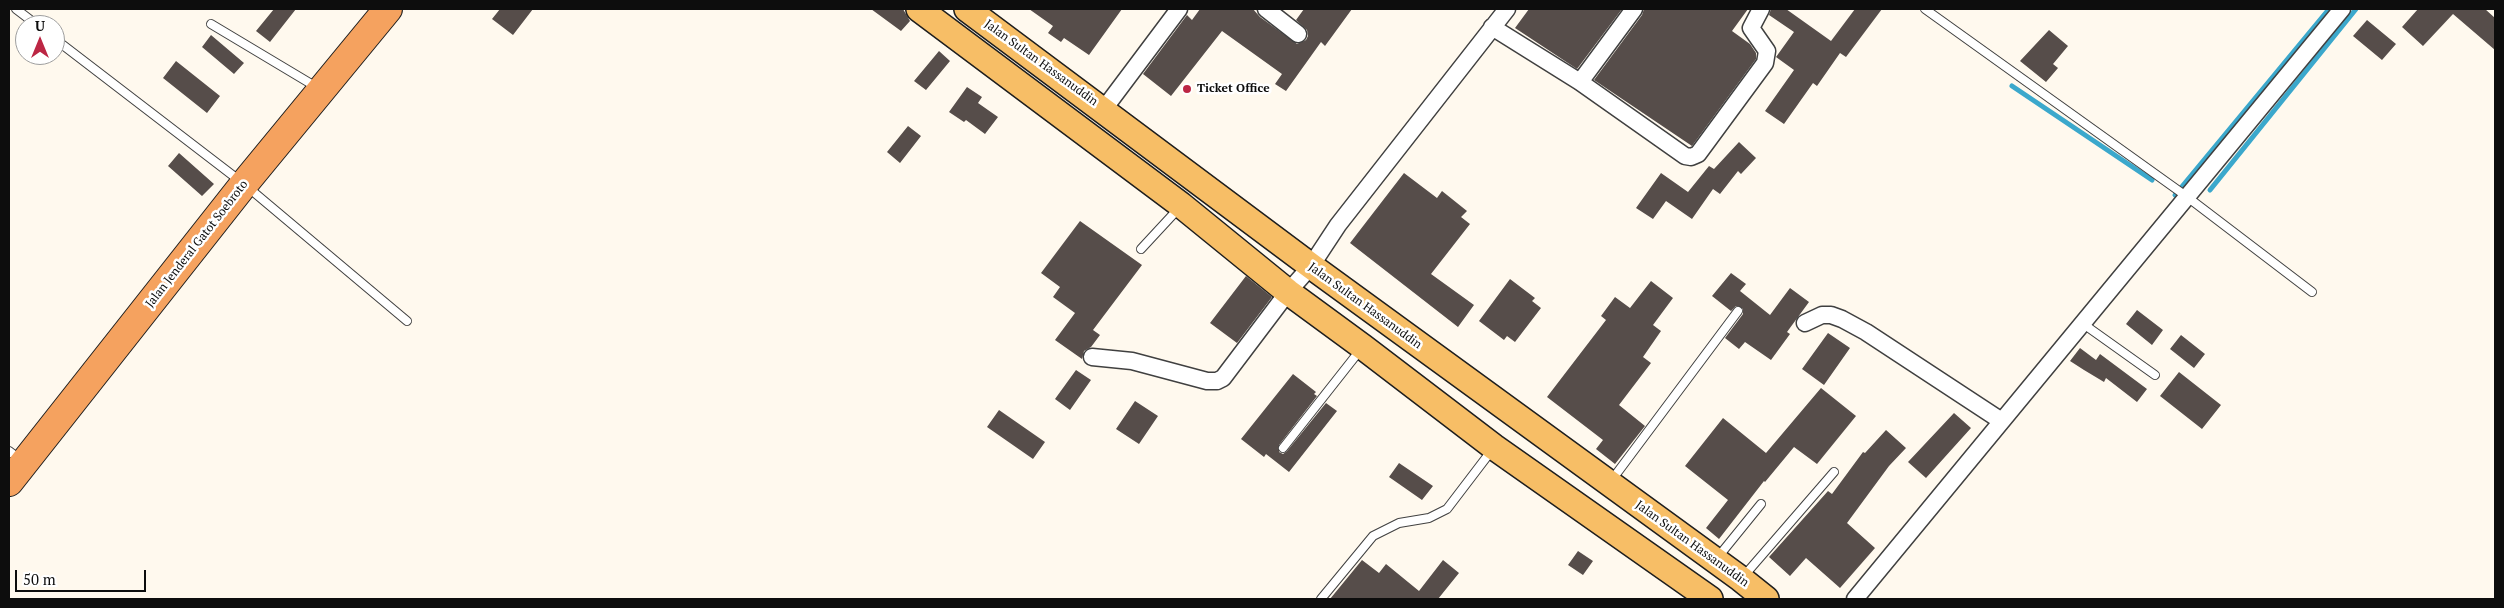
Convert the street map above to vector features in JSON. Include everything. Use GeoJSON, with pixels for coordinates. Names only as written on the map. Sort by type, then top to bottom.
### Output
{"type":"FeatureCollection","features":[{"type":"Feature","properties":{"kind":"highway","name":"Jalan Jenderal Gatot Soebroto"},"geometry":{"type":"LineString","coordinates":[[14,465],[388,9]]}},
{"type":"Feature","properties":{"kind":"main road"},"geometry":{"type":"LineString","coordinates":[[918,9],[1181,205],[1288,292],[1494,447],[1710,599]]}},
{"type":"Feature","properties":{"kind":"main road","name":"Jalan Sultan Hassanuddin"},"geometry":{"type":"LineString","coordinates":[[967,9],[1104,109],[1310,266],[1741,578],[1766,599]]}},
{"type":"Feature","properties":{"kind":"street"},"geometry":{"type":"LineString","coordinates":[[1104,109],[1179,9]]}},
{"type":"Feature","properties":{"kind":"street"},"geometry":{"type":"LineString","coordinates":[[1266,9],[1298,34]]}},
{"type":"Feature","properties":{"kind":"street"},"geometry":{"type":"LineString","coordinates":[[1092,357],[1132,360],[1207,381],[1217,382],[1223,378],[1310,266],[1338,225],[1507,9]]}},
{"type":"Feature","properties":{"kind":"street"},"geometry":{"type":"LineString","coordinates":[[1580,82],[1634,9]]}},
{"type":"Feature","properties":{"kind":"street"},"geometry":{"type":"LineString","coordinates":[[1492,27],[1580,82],[1685,156],[1695,156],[1767,57],[1766,52],[1751,28],[1761,9]]}},
{"type":"Feature","properties":{"kind":"street"},"geometry":{"type":"LineString","coordinates":[[1855,599],[2000,420],[2342,9]]}},
{"type":"Feature","properties":{"kind":"street"},"geometry":{"type":"LineString","coordinates":[[1805,323],[1822,315],[1831,315],[1842,319],[1866,332],[2000,420]]}},
{"type":"Feature","properties":{"kind":"lane"},"geometry":{"type":"LineString","coordinates":[[1925,9],[2186,196],[2312,292]]}},
{"type":"Feature","properties":{"kind":"lane"},"geometry":{"type":"LineString","coordinates":[[211,24],[322,90]]}},
{"type":"Feature","properties":{"kind":"lane"},"geometry":{"type":"LineString","coordinates":[[65,47],[244,184],[407,321]]}},
{"type":"Feature","properties":{"kind":"lane"},"geometry":{"type":"LineString","coordinates":[[1141,249],[1181,205]]}},
{"type":"Feature","properties":{"kind":"lane"},"geometry":{"type":"LineString","coordinates":[[1609,484],[1738,311]]}},
{"type":"Feature","properties":{"kind":"lane"},"geometry":{"type":"LineString","coordinates":[[2082,323],[2155,374]]}},
{"type":"Feature","properties":{"kind":"lane"},"geometry":{"type":"LineString","coordinates":[[1283,448],[1363,347]]}},
{"type":"Feature","properties":{"kind":"lane"},"geometry":{"type":"LineString","coordinates":[[1321,599],[1373,536],[1399,523],[1429,518],[1447,509],[1494,447]]}},
{"type":"Feature","properties":{"kind":"lane"},"geometry":{"type":"LineString","coordinates":[[1741,578],[1834,472]]}},
{"type":"Feature","properties":{"kind":"lane"},"geometry":{"type":"LineString","coordinates":[[1716,561],[1761,504]]}},
{"type":"Feature","properties":{"kind":"building"},"geometry":{"type":"Polygon","coordinates":[[[274,9],[296,9],[270,42],[256,31],[274,9]]]}},
{"type":"Feature","properties":{"kind":"building"},"geometry":{"type":"Polygon","coordinates":[[[500,9],[533,9],[513,35],[492,19],[500,9]]]}},
{"type":"Feature","properties":{"kind":"building"},"geometry":{"type":"Polygon","coordinates":[[[871,9],[903,9],[910,21],[901,31],[871,9]]]}},
{"type":"Feature","properties":{"kind":"building"},"geometry":{"type":"Polygon","coordinates":[[[1029,9],[1122,9],[1089,55],[1064,38],[1061,42],[1048,33],[1053,26],[1029,9]]]}},
{"type":"Feature","properties":{"kind":"building"},"geometry":{"type":"Polygon","coordinates":[[[1200,9],[1253,9],[1260,17],[1297,44],[1306,40],[1308,36],[1307,30],[1296,20],[1304,9],[1352,9],[1325,46],[1321,42],[1286,91],[1275,84],[1282,74],[1222,31],[1171,96],[1143,74],[1187,15],[1192,20],[1200,9]]]}},
{"type":"Feature","properties":{"kind":"building"},"geometry":{"type":"Polygon","coordinates":[[[1529,9],[1622,9],[1577,69],[1515,28],[1529,9]]]}},
{"type":"Feature","properties":{"kind":"building"},"geometry":{"type":"Polygon","coordinates":[[[1644,9],[1748,9],[1732,31],[1750,44],[1756,53],[1756,59],[1692,146],[1594,80],[1642,15],[1644,9]]]}},
{"type":"Feature","properties":{"kind":"building"},"geometry":{"type":"Polygon","coordinates":[[[1771,9],[1786,9],[1831,41],[1855,9],[1882,9],[1846,57],[1840,53],[1817,86],[1813,83],[1784,124],[1765,111],[1794,70],[1776,57],[1794,32],[1769,15],[1771,9]]]}},
{"type":"Feature","properties":{"kind":"building"},"geometry":{"type":"Polygon","coordinates":[[[2418,9],[2485,9],[2495,18],[2495,50],[2453,14],[2423,46],[2402,27],[2418,9]]]}},
{"type":"Feature","properties":{"kind":"building"},"geometry":{"type":"Polygon","coordinates":[[[2367,20],[2396,44],[2382,60],[2353,36],[2367,20]]]}},
{"type":"Feature","properties":{"kind":"building"},"geometry":{"type":"Polygon","coordinates":[[[2049,30],[2068,46],[2053,64],[2058,68],[2046,82],[2020,61],[2049,30]]]}},
{"type":"Feature","properties":{"kind":"building"},"geometry":{"type":"Polygon","coordinates":[[[211,35],[244,63],[234,74],[202,47],[211,35]]]}},
{"type":"Feature","properties":{"kind":"building"},"geometry":{"type":"Polygon","coordinates":[[[939,51],[950,61],[926,90],[914,81],[939,51]]]}},
{"type":"Feature","properties":{"kind":"building"},"geometry":{"type":"Polygon","coordinates":[[[176,61],[220,96],[207,113],[163,78],[176,61]]]}},
{"type":"Feature","properties":{"kind":"building"},"geometry":{"type":"Polygon","coordinates":[[[967,87],[982,97],[978,103],[998,117],[985,134],[966,120],[964,122],[949,112],[967,87]]]}},
{"type":"Feature","properties":{"kind":"building"},"geometry":{"type":"Polygon","coordinates":[[[908,126],[921,136],[900,163],[887,152],[908,126]]]}},
{"type":"Feature","properties":{"kind":"building"},"geometry":{"type":"Polygon","coordinates":[[[1739,142],[1756,158],[1741,174],[1738,171],[1720,194],[1713,189],[1692,219],[1666,201],[1653,219],[1636,208],[1661,173],[1688,192],[1709,166],[1714,169],[1739,142]]]}},
{"type":"Feature","properties":{"kind":"building"},"geometry":{"type":"Polygon","coordinates":[[[179,153],[214,184],[202,196],[168,166],[179,153]]]}},
{"type":"Feature","properties":{"kind":"building"},"geometry":{"type":"Polygon","coordinates":[[[1404,173],[1437,198],[1442,191],[1467,211],[1461,217],[1470,224],[1431,274],[1474,305],[1458,327],[1350,243],[1404,173]]]}},
{"type":"Feature","properties":{"kind":"building"},"geometry":{"type":"Polygon","coordinates":[[[1080,221],[1142,265],[1093,330],[1100,335],[1091,347],[1084,351],[1082,359],[1055,340],[1075,313],[1053,297],[1060,287],[1041,273],[1080,221]]]}},
{"type":"Feature","properties":{"kind":"building"},"geometry":{"type":"Polygon","coordinates":[[[1731,273],[1746,284],[1740,291],[1770,315],[1790,288],[1809,302],[1787,332],[1790,334],[1771,360],[1745,342],[1739,349],[1725,338],[1743,314],[1743,309],[1736,306],[1731,311],[1712,296],[1731,273]]]}},
{"type":"Feature","properties":{"kind":"building"},"geometry":{"type":"Polygon","coordinates":[[[1246,276],[1272,297],[1237,343],[1210,323],[1246,276]]]}},
{"type":"Feature","properties":{"kind":"building"},"geometry":{"type":"Polygon","coordinates":[[[1510,279],[1535,298],[1532,301],[1541,308],[1515,342],[1507,336],[1504,340],[1479,321],[1510,279]]]}},
{"type":"Feature","properties":{"kind":"building"},"geometry":{"type":"Polygon","coordinates":[[[1651,281],[1673,298],[1653,325],[1661,331],[1643,357],[1651,363],[1619,405],[1645,426],[1615,464],[1596,449],[1603,440],[1547,397],[1606,320],[1601,316],[1615,297],[1630,308],[1651,281]]]}},
{"type":"Feature","properties":{"kind":"building"},"geometry":{"type":"Polygon","coordinates":[[[2137,310],[2163,330],[2152,345],[2126,324],[2137,310]]]}},
{"type":"Feature","properties":{"kind":"building"},"geometry":{"type":"Polygon","coordinates":[[[1828,333],[1850,348],[1824,385],[1802,369],[1828,333]]]}},
{"type":"Feature","properties":{"kind":"building"},"geometry":{"type":"Polygon","coordinates":[[[2181,335],[2205,354],[2194,368],[2170,349],[2181,335]]]}},
{"type":"Feature","properties":{"kind":"building"},"geometry":{"type":"Polygon","coordinates":[[[2080,348],[2096,360],[2100,354],[2147,389],[2137,402],[2106,378],[2104,382],[2084,370],[2070,361],[2080,348]]]}},
{"type":"Feature","properties":{"kind":"building"},"geometry":{"type":"Polygon","coordinates":[[[1076,370],[1091,380],[1070,410],[1055,399],[1076,370]]]}},
{"type":"Feature","properties":{"kind":"building"},"geometry":{"type":"Polygon","coordinates":[[[2179,372],[2221,405],[2202,429],[2160,396],[2179,372]]]}},
{"type":"Feature","properties":{"kind":"building"},"geometry":{"type":"Polygon","coordinates":[[[1293,374],[1316,392],[1314,394],[1317,396],[1279,445],[1279,452],[1283,454],[1287,451],[1326,403],[1337,411],[1289,472],[1266,454],[1264,457],[1241,439],[1293,374]]]}},
{"type":"Feature","properties":{"kind":"building"},"geometry":{"type":"Polygon","coordinates":[[[1821,388],[1856,416],[1817,464],[1794,447],[1764,481],[1719,539],[1706,528],[1728,500],[1685,466],[1723,418],[1766,453],[1821,388]]]}},
{"type":"Feature","properties":{"kind":"building"},"geometry":{"type":"Polygon","coordinates":[[[1135,401],[1158,416],[1139,444],[1116,429],[1135,401]]]}},
{"type":"Feature","properties":{"kind":"building"},"geometry":{"type":"Polygon","coordinates":[[[999,410],[1045,442],[1033,459],[987,427],[999,410]]]}},
{"type":"Feature","properties":{"kind":"building"},"geometry":{"type":"Polygon","coordinates":[[[1954,413],[1971,428],[1926,478],[1908,462],[1954,413]]]}},
{"type":"Feature","properties":{"kind":"building"},"geometry":{"type":"Polygon","coordinates":[[[1886,430],[1906,448],[1889,466],[1847,523],[1875,548],[1840,588],[1806,558],[1790,576],[1769,557],[1828,491],[1832,494],[1863,452],[1865,453],[1886,430]]]}},
{"type":"Feature","properties":{"kind":"building"},"geometry":{"type":"Polygon","coordinates":[[[1399,463],[1433,486],[1422,500],[1389,477],[1399,463]]]}},
{"type":"Feature","properties":{"kind":"building"},"geometry":{"type":"Polygon","coordinates":[[[1578,551],[1593,561],[1583,575],[1568,565],[1578,551]]]}},
{"type":"Feature","properties":{"kind":"building"},"geometry":{"type":"Polygon","coordinates":[[[1362,560],[1379,573],[1386,564],[1419,591],[1443,560],[1459,573],[1438,599],[1330,599],[1362,560]]]}},
{"type":"Feature","properties":{"kind":"waterway"},"geometry":{"type":"LineString","coordinates":[[2175,195],[2329,9]]}},
{"type":"Feature","properties":{"kind":"waterway"},"geometry":{"type":"LineString","coordinates":[[2210,190],[2356,9]]}},
{"type":"Feature","properties":{"kind":"waterway"},"geometry":{"type":"LineString","coordinates":[[2012,86],[2152,180]]}},
{"type":"Feature","properties":{"kind":"place","name":"Ticket Office"},"geometry":{"type":"Point","coordinates":[1187,89]}}]}
